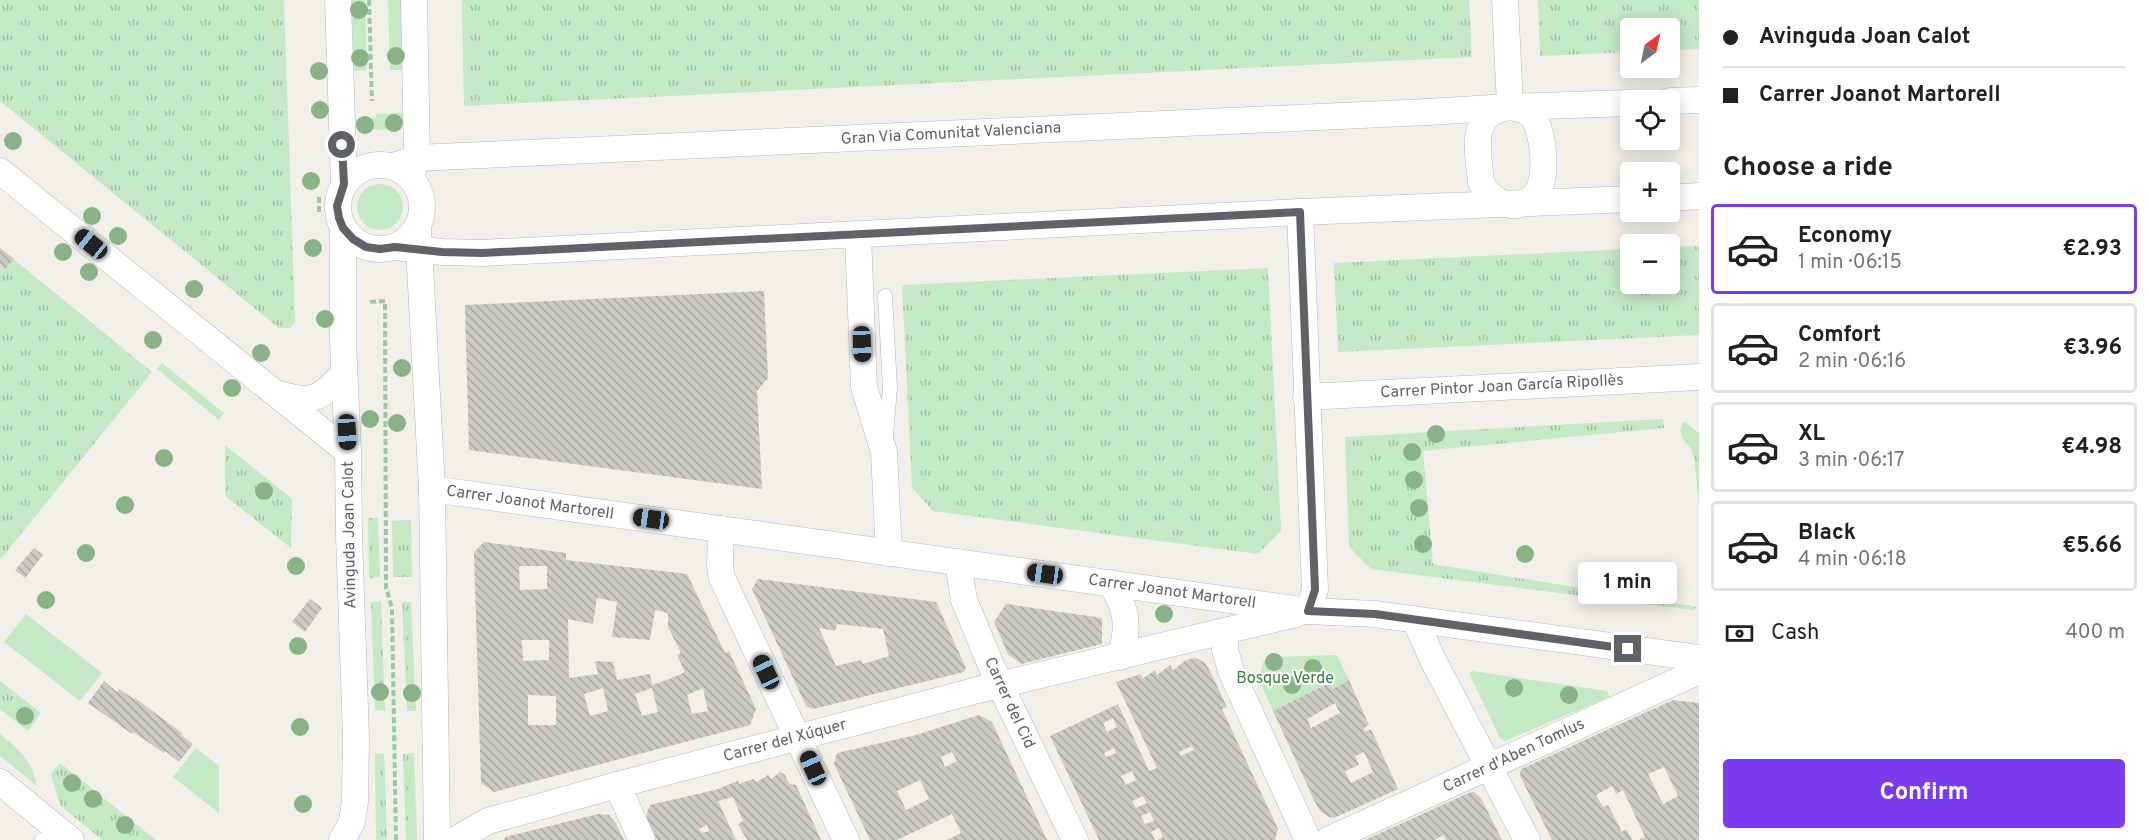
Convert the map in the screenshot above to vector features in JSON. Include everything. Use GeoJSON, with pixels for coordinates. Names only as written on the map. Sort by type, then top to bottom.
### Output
{"type":"FeatureCollection","features":[{"type":"Feature","properties":{"kind":"street"},"geometry":{"type":"LineString","coordinates":[[338,0],[344,184],[337,206],[339,218],[343,228],[353,239],[366,247],[380,249],[410,242]]}},
{"type":"Feature","properties":{"kind":"street"},"geometry":{"type":"LineString","coordinates":[[414,0],[408,167],[423,201],[422,215],[410,242],[422,274],[432,489],[437,840]]}},
{"type":"Feature","properties":{"kind":"street"},"geometry":{"type":"LineString","coordinates":[[1505,0],[1510,107],[1525,110],[1533,117],[1539,126],[1542,155],[1542,183],[1530,199],[1516,205]]}},
{"type":"Feature","properties":{"kind":"street"},"geometry":{"type":"LineString","coordinates":[[1680,101],[1699,100]]}},
{"type":"Feature","properties":{"kind":"street","name":"Gran Via Comunitat Valenciana"},"geometry":{"type":"LineString","coordinates":[[408,167],[1510,107],[1620,103]]}},
{"type":"Feature","properties":{"kind":"street","name":"Gran Via Comunitat Valenciana"},"geometry":{"type":"LineString","coordinates":[[1510,107],[1501,108],[1486,116],[1480,125],[1478,135],[1481,182],[1484,188],[1501,204],[1516,205]]}},
{"type":"Feature","properties":{"kind":"street"},"geometry":{"type":"LineString","coordinates":[[344,184],[353,173],[366,166],[380,164],[408,167]]}},
{"type":"Feature","properties":{"kind":"street"},"geometry":{"type":"LineString","coordinates":[[0,171],[348,452]]}},
{"type":"Feature","properties":{"kind":"street"},"geometry":{"type":"LineString","coordinates":[[1680,197],[1699,196]]}},
{"type":"Feature","properties":{"kind":"street","name":"Gran Via Comunitat Valenciana"},"geometry":{"type":"LineString","coordinates":[[410,242],[482,253],[1300,212],[1620,200]]}},
{"type":"Feature","properties":{"kind":"street"},"geometry":{"type":"LineString","coordinates":[[1300,212],[1315,590],[1308,611]]}},
{"type":"Feature","properties":{"kind":"street","name":"Avinguda Joan Calot"},"geometry":{"type":"LineString","coordinates":[[342,840],[352,822],[355,802],[356,748],[344,373],[343,228]]}},
{"type":"Feature","properties":{"kind":"street"},"geometry":{"type":"LineString","coordinates":[[858,235],[864,387],[884,452],[889,553]]}},
{"type":"Feature","properties":{"kind":"street"},"geometry":{"type":"LineString","coordinates":[[275,393],[293,398],[310,399],[327,392],[344,373]]}},
{"type":"Feature","properties":{"kind":"street","name":"Carrer Pintor Joan García Ripollès"},"geometry":{"type":"LineString","coordinates":[[1306,397],[1699,377]]}},
{"type":"Feature","properties":{"kind":"street","name":"Carrer Joanot Martorell"},"geometry":{"type":"LineString","coordinates":[[432,489],[1308,611],[1375,614],[1699,658]]}},
{"type":"Feature","properties":{"kind":"street"},"geometry":{"type":"LineString","coordinates":[[721,529],[722,578],[846,840]]}},
{"type":"Feature","properties":{"kind":"street","name":"Carrer del Cid"},"geometry":{"type":"LineString","coordinates":[[958,562],[964,600],[1000,686],[1075,840]]}},
{"type":"Feature","properties":{"kind":"street"},"geometry":{"type":"LineString","coordinates":[[1111,583],[1119,598],[1126,622],[1126,640],[1120,657]]}},
{"type":"Feature","properties":{"kind":"street","name":"Carrer del Xúquer"},"geometry":{"type":"LineString","coordinates":[[455,840],[488,821],[616,785],[1000,686],[1308,611]]}},
{"type":"Feature","properties":{"kind":"street"},"geometry":{"type":"LineString","coordinates":[[1415,620],[1432,658],[1527,840]]}},
{"type":"Feature","properties":{"kind":"street"},"geometry":{"type":"LineString","coordinates":[[1225,631],[1225,650],[1231,671],[1308,840]]}},
{"type":"Feature","properties":{"kind":"street","name":"Carrer d'Aben Tomlus"},"geometry":{"type":"LineString","coordinates":[[1328,840],[1699,671]]}},
{"type":"Feature","properties":{"kind":"street"},"geometry":{"type":"LineString","coordinates":[[0,782],[59,838]]}},
{"type":"Feature","properties":{"kind":"street"},"geometry":{"type":"LineString","coordinates":[[616,785],[642,840]]}},
{"type":"Feature","properties":{"kind":"lane"},"geometry":{"type":"LineString","coordinates":[[884,452],[890,388],[885,296]]}},
{"type":"Feature","properties":{"kind":"path"},"geometry":{"type":"LineString","coordinates":[[369,0],[372,91]]}},
{"type":"Feature","properties":{"kind":"green space"},"geometry":{"type":"Polygon","coordinates":[[[0,0],[284,0],[295,322],[290,328],[279,328],[0,101],[0,0]]]}},
{"type":"Feature","properties":{"kind":"green space"},"geometry":{"type":"Polygon","coordinates":[[[352,0],[365,0],[367,70],[354,71],[352,0]]]}},
{"type":"Feature","properties":{"kind":"green space"},"geometry":{"type":"Polygon","coordinates":[[[388,0],[401,0],[402,70],[390,70],[388,0]]]}},
{"type":"Feature","properties":{"kind":"green space"},"geometry":{"type":"Polygon","coordinates":[[[462,0],[1469,0],[1472,57],[464,106],[462,0]]]}},
{"type":"Feature","properties":{"kind":"green space"},"geometry":{"type":"Polygon","coordinates":[[[1538,0],[1699,0],[1699,49],[1680,50],[1680,18],[1620,18],[1620,52],[1540,56],[1538,0]]]}},
{"type":"Feature","properties":{"kind":"green space"},"geometry":{"type":"Polygon","coordinates":[[[403,113],[403,124],[399,129],[362,130],[356,126],[356,119],[376,118],[376,114],[403,113]]]}},
{"type":"Feature","properties":{"kind":"green space"},"geometry":{"type":"Polygon","coordinates":[[[380,184],[389,185],[396,191],[402,198],[402,216],[396,223],[389,229],[380,230],[371,229],[364,223],[358,216],[357,207],[358,198],[364,191],[371,185],[380,184]]]}},
{"type":"Feature","properties":{"kind":"green space"},"geometry":{"type":"Polygon","coordinates":[[[1699,246],[1699,335],[1338,352],[1334,263],[1620,249],[1620,294],[1680,294],[1680,247],[1699,246]]]}},
{"type":"Feature","properties":{"kind":"green space"},"geometry":{"type":"Polygon","coordinates":[[[0,248],[152,372],[0,560],[0,248]]]}},
{"type":"Feature","properties":{"kind":"green space"},"geometry":{"type":"Polygon","coordinates":[[[1268,268],[1281,531],[1258,554],[933,511],[912,488],[902,285],[1268,268]]]}},
{"type":"Feature","properties":{"kind":"green space"},"geometry":{"type":"Polygon","coordinates":[[[162,363],[224,413],[219,420],[157,369],[162,363]]]}},
{"type":"Feature","properties":{"kind":"green space"},"geometry":{"type":"Polygon","coordinates":[[[1663,419],[1664,428],[1423,451],[1433,564],[1697,607],[1693,610],[1371,569],[1349,547],[1345,437],[1663,419]]]}},
{"type":"Feature","properties":{"kind":"green space"},"geometry":{"type":"Polygon","coordinates":[[[1684,421],[1699,433],[1699,504],[1692,451],[1681,434],[1684,421]]]}},
{"type":"Feature","properties":{"kind":"green space"},"geometry":{"type":"Polygon","coordinates":[[[225,445],[292,499],[291,548],[225,496],[225,445]]]}},
{"type":"Feature","properties":{"kind":"green space"},"geometry":{"type":"Polygon","coordinates":[[[368,518],[378,518],[380,577],[369,578],[368,518]]]}},
{"type":"Feature","properties":{"kind":"green space"},"geometry":{"type":"Polygon","coordinates":[[[411,520],[412,577],[393,577],[392,521],[411,520]]]}},
{"type":"Feature","properties":{"kind":"green space"},"geometry":{"type":"Polygon","coordinates":[[[381,601],[385,711],[375,710],[371,602],[381,601]]]}},
{"type":"Feature","properties":{"kind":"green space"},"geometry":{"type":"Polygon","coordinates":[[[402,602],[411,602],[416,711],[407,711],[402,602]]]}},
{"type":"Feature","properties":{"kind":"green space"},"geometry":{"type":"Polygon","coordinates":[[[26,614],[102,673],[80,701],[4,642],[26,614]]]}},
{"type":"Feature","properties":{"kind":"green space","name":"Bosque Verde"},"geometry":{"type":"Polygon","coordinates":[[[1337,655],[1349,680],[1333,689],[1329,683],[1273,711],[1261,680],[1264,661],[1272,657],[1337,655]]]}},
{"type":"Feature","properties":{"kind":"green space"},"geometry":{"type":"Polygon","coordinates":[[[1472,671],[1607,691],[1609,697],[1505,741],[1500,738],[1469,673],[1472,671]]]}},
{"type":"Feature","properties":{"kind":"green space"},"geometry":{"type":"Polygon","coordinates":[[[0,681],[41,713],[28,731],[0,709],[0,681]]]}},
{"type":"Feature","properties":{"kind":"green space"},"geometry":{"type":"Polygon","coordinates":[[[0,734],[24,756],[32,769],[37,786],[0,756],[0,734]]]}},
{"type":"Feature","properties":{"kind":"green space"},"geometry":{"type":"Polygon","coordinates":[[[196,748],[219,766],[219,813],[173,777],[196,748]]]}},
{"type":"Feature","properties":{"kind":"green space"},"geometry":{"type":"Polygon","coordinates":[[[384,753],[387,840],[376,840],[375,754],[384,753]]]}},
{"type":"Feature","properties":{"kind":"green space"},"geometry":{"type":"Polygon","coordinates":[[[414,753],[417,840],[406,840],[403,754],[414,753]]]}},
{"type":"Feature","properties":{"kind":"green space"},"geometry":{"type":"Polygon","coordinates":[[[60,763],[156,840],[102,840],[60,805],[51,774],[60,763]]]}},
{"type":"Feature","properties":{"kind":"building"},"geometry":{"type":"Polygon","coordinates":[[[0,248],[14,259],[5,269],[0,264],[0,248]]]}},
{"type":"Feature","properties":{"kind":"building"},"geometry":{"type":"Polygon","coordinates":[[[764,291],[768,378],[757,391],[762,489],[469,450],[465,305],[764,291]]]}},
{"type":"Feature","properties":{"kind":"building"},"geometry":{"type":"Polygon","coordinates":[[[484,542],[566,553],[566,560],[687,574],[725,653],[729,651],[756,709],[750,725],[494,792],[481,783],[474,552],[484,542]],[[519,566],[520,590],[547,589],[547,566],[519,566]],[[597,598],[593,624],[568,619],[569,678],[598,674],[595,661],[613,662],[617,680],[650,674],[652,685],[685,672],[677,655],[681,653],[668,627],[668,613],[655,610],[650,640],[612,637],[617,602],[597,598]],[[522,640],[523,661],[549,660],[549,640],[522,640]],[[603,688],[584,694],[590,716],[608,711],[603,688]],[[652,688],[635,694],[642,716],[658,712],[652,688]],[[703,688],[687,695],[692,714],[708,711],[703,688]],[[528,695],[528,725],[556,725],[556,696],[528,695]]]}},
{"type":"Feature","properties":{"kind":"building"},"geometry":{"type":"Polygon","coordinates":[[[34,548],[43,555],[25,578],[15,570],[34,548]]]}},
{"type":"Feature","properties":{"kind":"building"},"geometry":{"type":"Polygon","coordinates":[[[758,579],[936,602],[966,668],[964,672],[813,709],[806,706],[752,589],[758,579]],[[837,624],[835,631],[819,628],[836,666],[861,660],[863,664],[889,656],[883,629],[837,624]]]}},
{"type":"Feature","properties":{"kind":"building"},"geometry":{"type":"Polygon","coordinates":[[[310,599],[322,608],[305,632],[292,622],[310,599]]]}},
{"type":"Feature","properties":{"kind":"building"},"geometry":{"type":"Polygon","coordinates":[[[1006,604],[1102,618],[1102,644],[1021,664],[1008,654],[994,622],[1006,604]]]}},
{"type":"Feature","properties":{"kind":"building"},"geometry":{"type":"Polygon","coordinates":[[[1196,658],[1205,663],[1209,669],[1227,707],[1222,709],[1278,829],[1275,840],[1157,840],[1163,837],[1159,828],[1151,832],[1155,840],[1099,840],[1050,736],[1118,704],[1149,771],[1157,768],[1116,682],[1141,674],[1142,679],[1155,670],[1157,675],[1170,665],[1173,670],[1186,660],[1196,658]],[[1113,718],[1103,723],[1107,732],[1117,727],[1113,718]],[[1192,746],[1179,752],[1181,756],[1194,750],[1192,746]],[[1114,748],[1104,753],[1106,757],[1116,753],[1114,748]],[[1132,771],[1121,776],[1126,785],[1136,780],[1132,771]],[[1143,796],[1132,801],[1136,808],[1147,803],[1143,796]],[[1150,812],[1141,816],[1145,824],[1154,821],[1150,812]]]}},
{"type":"Feature","properties":{"kind":"building"},"geometry":{"type":"Polygon","coordinates":[[[1349,680],[1369,725],[1364,728],[1365,732],[1371,729],[1398,789],[1334,818],[1320,811],[1273,711],[1329,683],[1333,689],[1349,680]],[[1335,703],[1307,719],[1311,728],[1340,713],[1335,703]],[[1364,752],[1355,756],[1359,765],[1345,771],[1351,783],[1373,772],[1364,752]]]}},
{"type":"Feature","properties":{"kind":"building"},"geometry":{"type":"Polygon","coordinates":[[[104,681],[117,692],[119,689],[135,698],[193,744],[179,762],[165,751],[164,753],[133,732],[132,734],[88,703],[104,681]]]}},
{"type":"Feature","properties":{"kind":"building"},"geometry":{"type":"Polygon","coordinates":[[[1673,700],[1699,703],[1699,840],[1639,840],[1645,837],[1623,790],[1616,794],[1612,786],[1596,795],[1603,807],[1608,805],[1622,832],[1626,829],[1632,840],[1552,840],[1520,776],[1521,769],[1673,700]],[[1664,767],[1648,774],[1663,804],[1678,796],[1664,767]]]}},
{"type":"Feature","properties":{"kind":"building"},"geometry":{"type":"Polygon","coordinates":[[[979,715],[992,722],[1047,840],[947,840],[961,833],[952,814],[897,840],[870,840],[834,764],[837,753],[916,735],[979,715]],[[952,752],[941,757],[945,767],[957,761],[952,752]],[[920,780],[897,791],[906,810],[929,799],[920,780]]]}},
{"type":"Feature","properties":{"kind":"building"},"geometry":{"type":"Polygon","coordinates":[[[780,772],[785,775],[789,784],[796,785],[821,840],[747,840],[738,824],[743,821],[733,797],[718,801],[736,840],[657,840],[646,816],[650,805],[715,790],[738,781],[739,784],[753,779],[757,782],[768,775],[771,779],[780,772]],[[707,825],[699,829],[702,833],[709,831],[707,825]]]}},
{"type":"Feature","properties":{"kind":"building"},"geometry":{"type":"Polygon","coordinates":[[[1471,792],[1481,798],[1502,840],[1446,840],[1443,835],[1435,840],[1365,840],[1471,792]]]}},
{"type":"Feature","properties":{"kind":"building"},"geometry":{"type":"Polygon","coordinates":[[[598,814],[609,815],[624,840],[504,840],[505,837],[598,814]]]}},
{"type":"Feature","properties":{"kind":"route"},"geometry":{"type":"LineString","coordinates":[[342,145],[344,184],[337,206],[339,218],[343,228],[353,239],[366,247],[380,249],[395,247],[482,253],[1300,212],[1315,590],[1308,611],[1375,614],[1628,649]]}}]}
